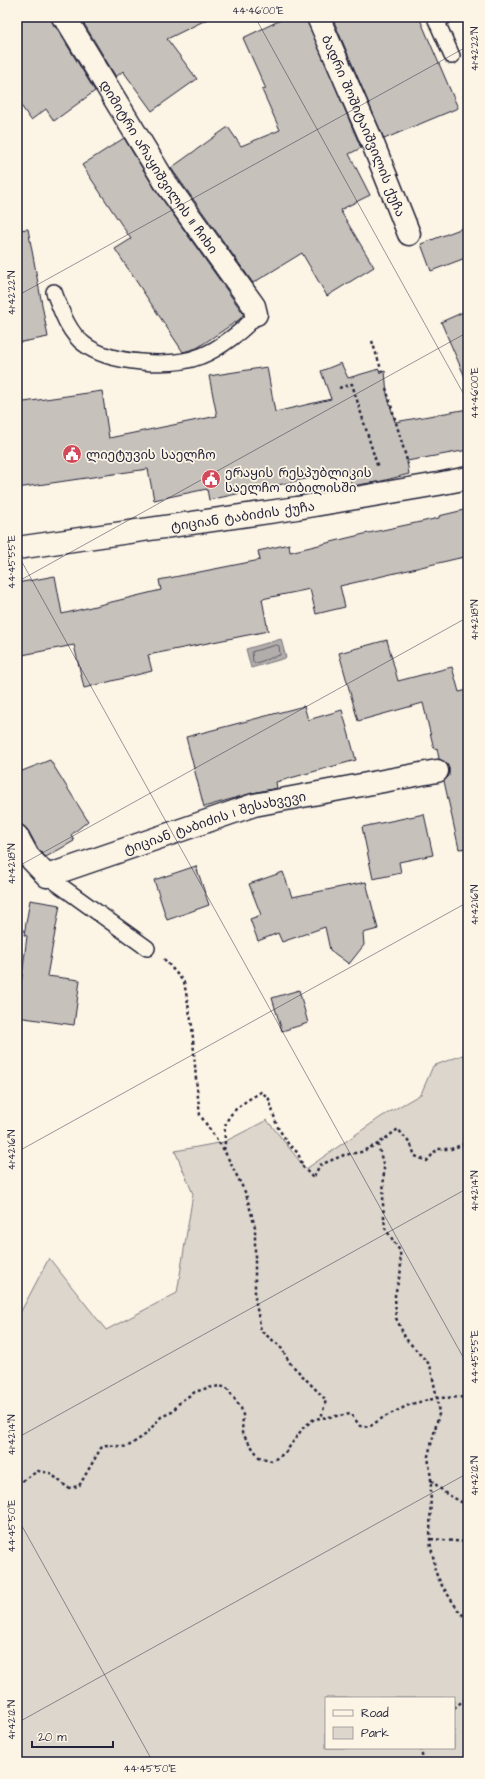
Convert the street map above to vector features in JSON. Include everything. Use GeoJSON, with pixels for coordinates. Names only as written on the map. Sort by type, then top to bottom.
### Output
{"type":"FeatureCollection","features":[{"type":"Feature","properties":{"kind":"street","name":"დიმიტრი არაყიშვილის II ჩიხი"},"geometry":{"type":"LineString","coordinates":[[63,17],[68,22],[165,182],[254,306],[256,314]]}},
{"type":"Feature","properties":{"kind":"street","name":"ბადრი შოშიტაიშვილის ქუჩა"},"geometry":{"type":"LineString","coordinates":[[318,17],[371,139],[409,234]]}},
{"type":"Feature","properties":{"kind":"street","name":"ტიციან ტაბიძის ქუჩა"},"geometry":{"type":"LineString","coordinates":[[17,548],[297,508],[468,478]]}},
{"type":"Feature","properties":{"kind":"street","name":"ტიციან ტაბიძის I შესახვევი"},"geometry":{"type":"LineString","coordinates":[[47,876],[254,805],[437,771]]}},
{"type":"Feature","properties":{"kind":"street"},"geometry":{"type":"LineString","coordinates":[[17,836],[28,856],[47,876]]}},
{"type":"Feature","properties":{"kind":"lane"},"geometry":{"type":"LineString","coordinates":[[444,17],[436,20],[452,56]]}},
{"type":"Feature","properties":{"kind":"lane"},"geometry":{"type":"LineString","coordinates":[[54,292],[67,323],[84,344],[112,358],[143,362],[179,362],[202,356],[231,338],[252,321],[256,314]]}},
{"type":"Feature","properties":{"kind":"lane"},"geometry":{"type":"LineString","coordinates":[[47,876],[147,948]]}},
{"type":"Feature","properties":{"kind":"path"},"geometry":{"type":"LineString","coordinates":[[372,340],[382,372]]}},
{"type":"Feature","properties":{"kind":"path"},"geometry":{"type":"LineString","coordinates":[[339,388],[352,384],[375,455]]}},
{"type":"Feature","properties":{"kind":"path"},"geometry":{"type":"LineString","coordinates":[[386,388],[405,451]]}},
{"type":"Feature","properties":{"kind":"path"},"geometry":{"type":"LineString","coordinates":[[147,948],[166,961],[184,982],[192,1026],[200,1115],[224,1150],[246,1194],[255,1227],[254,1298],[261,1331],[280,1346],[290,1363],[326,1400],[321,1418]]}},
{"type":"Feature","properties":{"kind":"path"},"geometry":{"type":"LineString","coordinates":[[224,1150],[226,1140],[225,1127],[231,1115],[238,1107],[261,1092],[269,1099],[277,1126],[289,1144],[298,1153],[303,1167],[313,1178],[320,1166],[344,1155],[361,1152],[378,1144],[398,1129],[411,1145],[415,1156],[427,1161],[437,1149],[451,1149],[468,1144]]}},
{"type":"Feature","properties":{"kind":"path"},"geometry":{"type":"LineString","coordinates":[[378,1144],[384,1168],[383,1204],[385,1228],[400,1251],[401,1270],[395,1295],[396,1318],[406,1339],[430,1365],[437,1398],[439,1414],[428,1456],[431,1480],[430,1542],[435,1571],[441,1584],[458,1610],[468,1620]]}},
{"type":"Feature","properties":{"kind":"path"},"geometry":{"type":"LineString","coordinates":[[17,1484],[38,1471],[50,1473],[68,1488],[79,1486],[101,1448],[106,1445],[127,1447],[145,1436],[161,1417],[172,1412],[181,1401],[195,1392],[206,1388],[220,1386],[227,1388],[241,1408],[243,1415],[242,1433],[259,1457],[272,1462],[285,1453],[303,1428],[314,1419],[352,1414],[360,1426],[369,1427],[384,1417],[411,1404],[437,1398],[468,1397]]}},
{"type":"Feature","properties":{"kind":"path"},"geometry":{"type":"LineString","coordinates":[[431,1480],[445,1493],[465,1504],[468,1502]]}},
{"type":"Feature","properties":{"kind":"path"},"geometry":{"type":"LineString","coordinates":[[431,1539],[468,1542]]}},
{"type":"Feature","properties":{"kind":"path"},"geometry":{"type":"LineString","coordinates":[[455,1707],[464,1700],[468,1693]]}},
{"type":"Feature","properties":{"kind":"path"},"geometry":{"type":"LineString","coordinates":[[421,1749],[423,1762]]}},
{"type":"Feature","properties":{"kind":"green space"},"geometry":{"type":"Polygon","coordinates":[[[468,1053],[468,1762],[17,1762],[17,1319],[49,1258],[106,1330],[177,1293],[193,1194],[175,1151],[224,1142],[267,1120],[306,1169],[381,1117],[421,1094],[433,1066],[468,1053]]]}},
{"type":"Feature","properties":{"kind":"water"},"geometry":{"type":"Polygon","coordinates":[[[281,639],[286,658],[251,668],[246,649],[281,639]]]}},
{"type":"Feature","properties":{"kind":"building"},"geometry":{"type":"Polygon","coordinates":[[[17,17],[51,17],[54,26],[58,30],[95,91],[54,121],[46,109],[31,120],[17,100],[17,17]]]}},
{"type":"Feature","properties":{"kind":"building"},"geometry":{"type":"Polygon","coordinates":[[[80,17],[212,17],[167,39],[197,79],[152,111],[123,71],[116,77],[80,17]]]}},
{"type":"Feature","properties":{"kind":"building"},"geometry":{"type":"Polygon","coordinates":[[[287,17],[306,17],[361,148],[349,154],[370,195],[340,210],[374,267],[327,296],[302,253],[253,283],[171,168],[228,127],[241,146],[280,130],[262,90],[266,89],[243,38],[287,17]]]}},
{"type":"Feature","properties":{"kind":"building"},"geometry":{"type":"Polygon","coordinates":[[[332,17],[419,17],[458,108],[384,139],[332,17]]]}},
{"type":"Feature","properties":{"kind":"building"},"geometry":{"type":"Polygon","coordinates":[[[124,138],[155,189],[243,313],[240,319],[197,348],[183,352],[115,249],[131,239],[82,165],[124,138]]]}},
{"type":"Feature","properties":{"kind":"building"},"geometry":{"type":"Polygon","coordinates":[[[468,226],[468,257],[431,271],[421,244],[468,226]]]}},
{"type":"Feature","properties":{"kind":"building"},"geometry":{"type":"Polygon","coordinates":[[[28,229],[48,337],[17,343],[17,230],[28,229]]]}},
{"type":"Feature","properties":{"kind":"building"},"geometry":{"type":"Polygon","coordinates":[[[468,310],[468,384],[441,322],[468,310]]]}},
{"type":"Feature","properties":{"kind":"building"},"geometry":{"type":"Polygon","coordinates":[[[341,363],[348,378],[379,369],[380,373],[385,371],[387,394],[395,422],[468,409],[468,450],[407,461],[409,474],[382,481],[352,486],[347,470],[209,500],[207,489],[154,500],[148,469],[17,488],[17,403],[102,391],[109,438],[217,416],[209,376],[267,367],[275,412],[331,399],[321,371],[341,363]]]}},
{"type":"Feature","properties":{"kind":"building"},"geometry":{"type":"Polygon","coordinates":[[[468,509],[468,556],[340,586],[345,607],[316,614],[310,589],[262,599],[268,631],[148,655],[152,671],[84,688],[74,645],[17,656],[17,583],[55,576],[62,614],[161,590],[159,580],[260,560],[258,551],[289,544],[290,552],[439,518],[439,516],[468,509]]]}},
{"type":"Feature","properties":{"kind":"building"},"geometry":{"type":"Polygon","coordinates":[[[387,640],[398,681],[452,667],[459,692],[468,690],[468,848],[459,849],[444,781],[449,776],[449,768],[446,763],[439,759],[437,748],[434,749],[423,703],[358,721],[339,653],[387,640]]]}},
{"type":"Feature","properties":{"kind":"building"},"geometry":{"type":"Polygon","coordinates":[[[304,706],[308,720],[342,710],[356,760],[276,782],[277,788],[252,793],[204,807],[186,737],[304,706]]]}},
{"type":"Feature","properties":{"kind":"building"},"geometry":{"type":"Polygon","coordinates":[[[50,760],[88,821],[71,835],[74,841],[46,857],[38,849],[28,830],[22,825],[17,816],[17,773],[50,760]]]}},
{"type":"Feature","properties":{"kind":"building"},"geometry":{"type":"Polygon","coordinates":[[[424,814],[433,855],[399,862],[401,873],[373,879],[362,827],[424,814]]]}},
{"type":"Feature","properties":{"kind":"building"},"geometry":{"type":"Polygon","coordinates":[[[196,866],[209,905],[167,920],[154,880],[196,866]]]}},
{"type":"Feature","properties":{"kind":"building"},"geometry":{"type":"Polygon","coordinates":[[[283,872],[292,897],[366,882],[378,929],[363,933],[364,945],[349,964],[330,950],[325,927],[282,942],[278,933],[258,941],[250,919],[261,915],[249,884],[283,872]]]}},
{"type":"Feature","properties":{"kind":"building"},"geometry":{"type":"Polygon","coordinates":[[[30,900],[60,905],[47,976],[80,980],[74,1025],[17,1017],[27,936],[24,935],[30,900]]]}},
{"type":"Feature","properties":{"kind":"building"},"geometry":{"type":"Polygon","coordinates":[[[299,990],[308,1023],[282,1031],[272,998],[299,990]]]}},
{"type":"Feature","properties":{"kind":"place","name":"ლიეტუვის საელჩო"},"geometry":{"type":"Point","coordinates":[72,454]}},
{"type":"Feature","properties":{"kind":"place","name":"ერაყის რესპუბლიკის საელჩო თბილისში"},"geometry":{"type":"Point","coordinates":[211,479]}}]}
